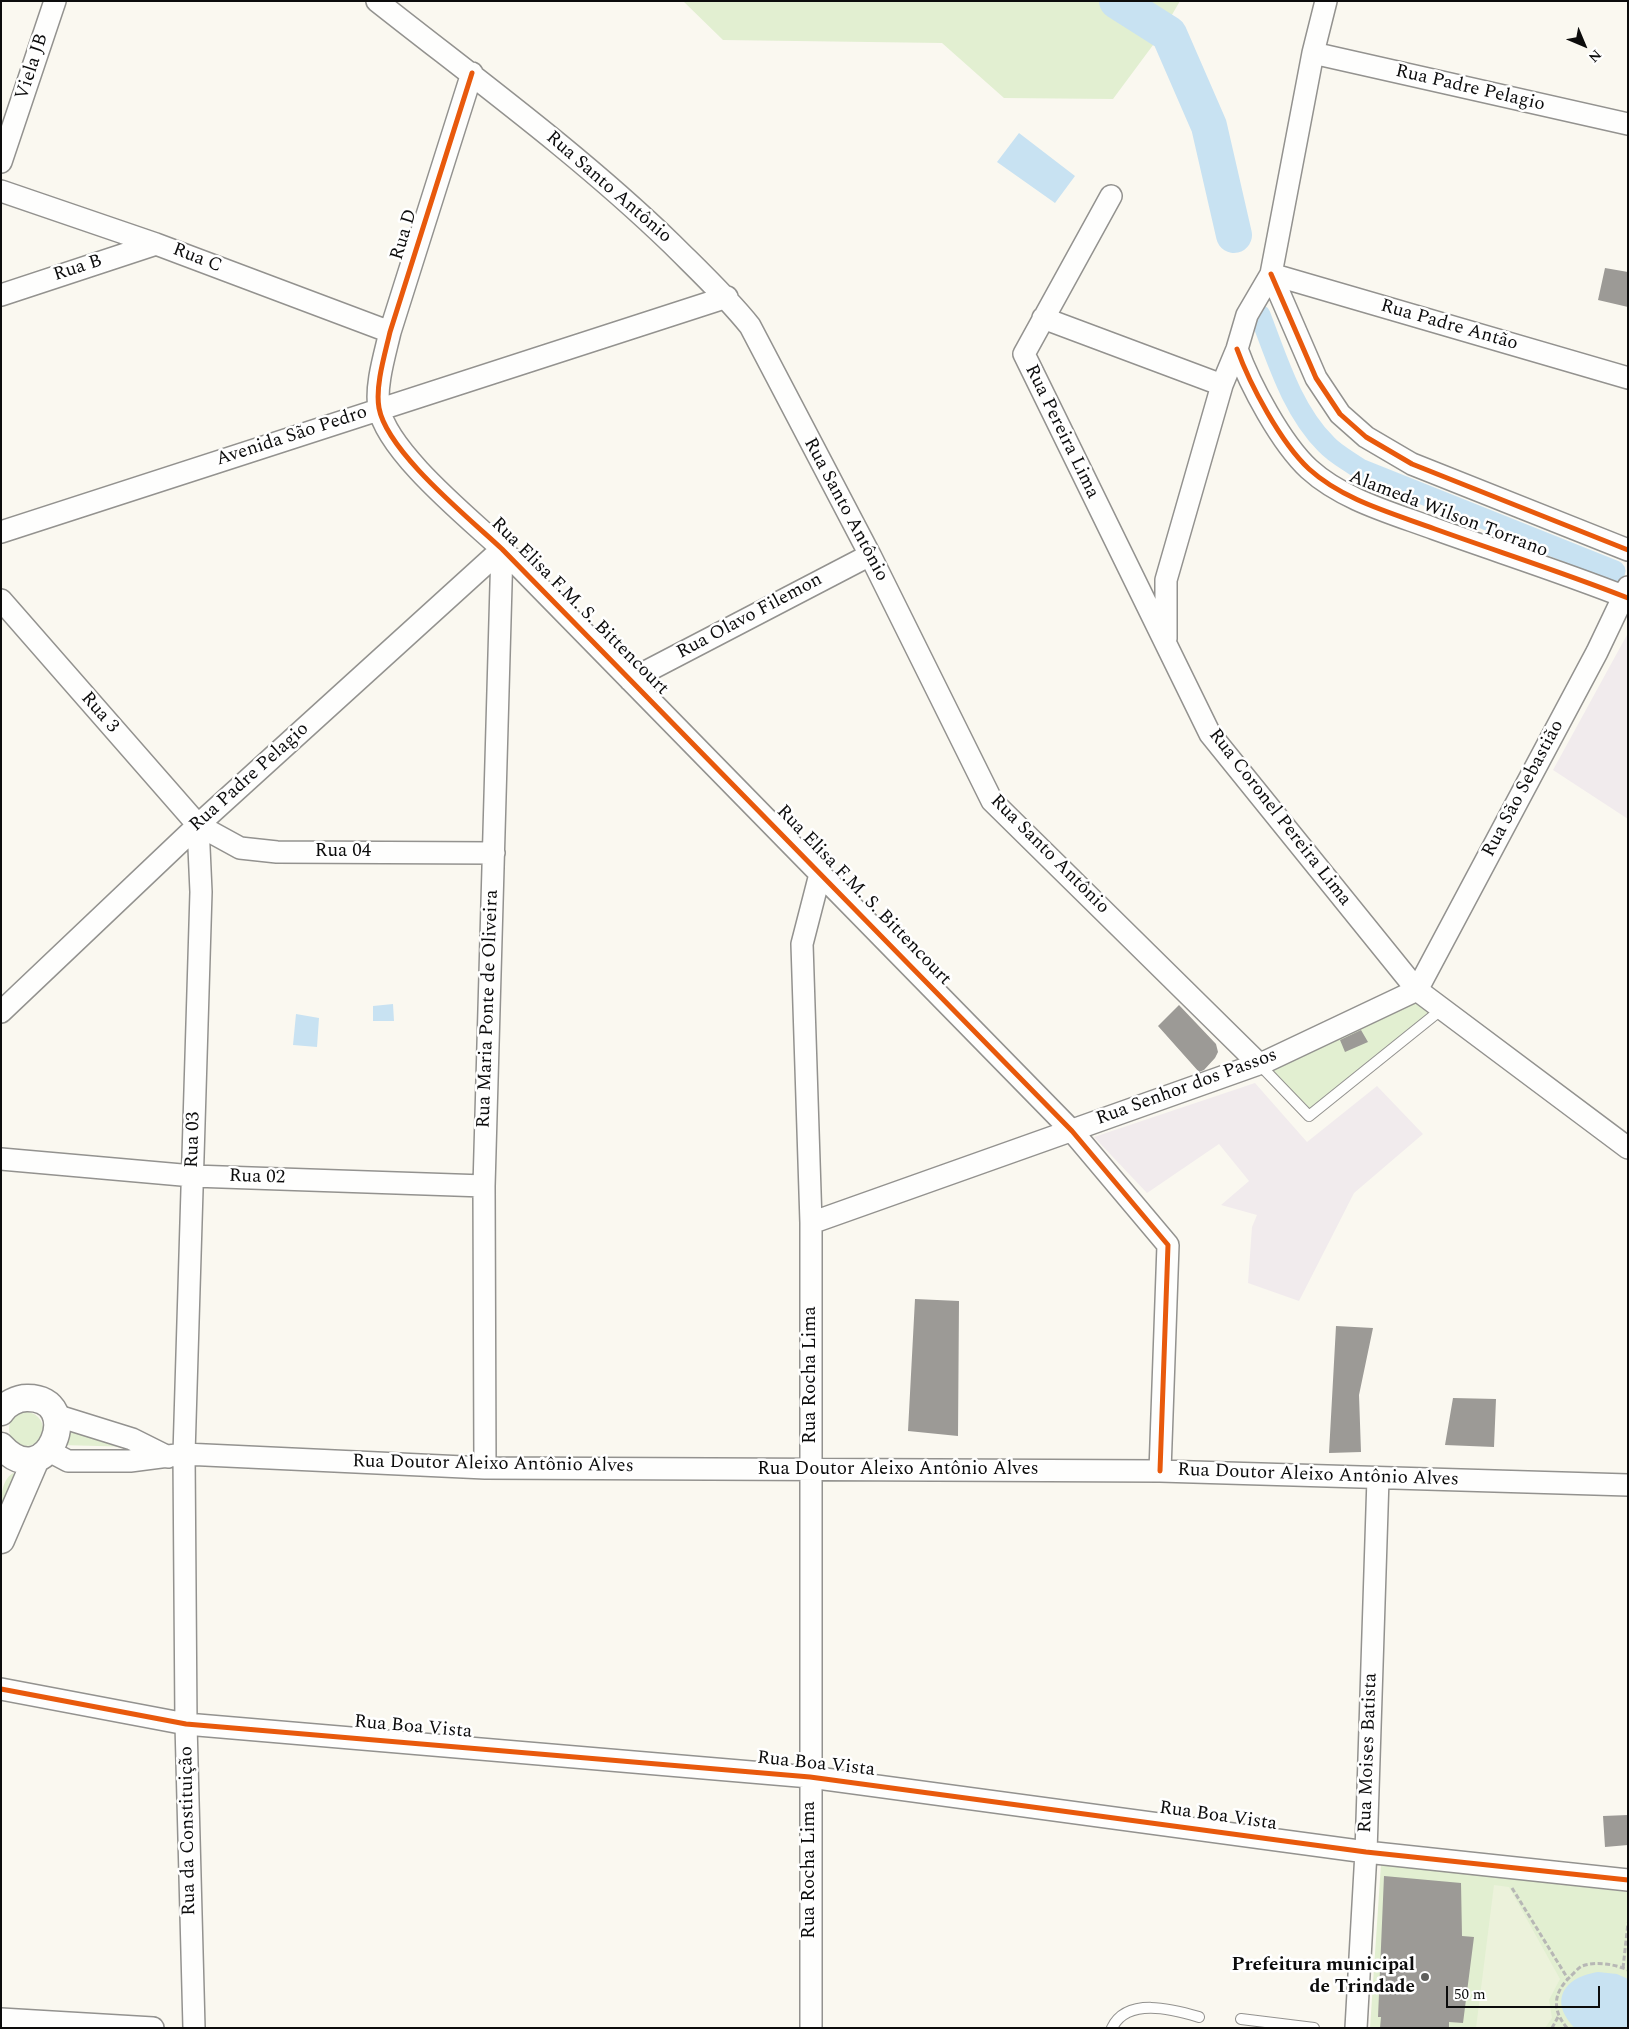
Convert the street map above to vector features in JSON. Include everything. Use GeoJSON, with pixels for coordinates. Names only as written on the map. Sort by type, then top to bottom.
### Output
{"type":"FeatureCollection","features":[{"type":"Feature","properties":{"kind":"street","name":"Viela JB"},"geometry":{"type":"LineString","coordinates":[[1,162],[55,1]]}},
{"type":"Feature","properties":{"kind":"street"},"geometry":{"type":"LineString","coordinates":[[1271,274],[1313,53],[1326,1]]}},
{"type":"Feature","properties":{"kind":"street","name":"Rua Santo Antônio"},"geometry":{"type":"LineString","coordinates":[[376,2],[472,73],[620,194],[727,297],[750,326],[870,555],[992,801],[1259,1064]]}},
{"type":"Feature","properties":{"kind":"street","name":"Rua Padre Pelagio"},"geometry":{"type":"LineString","coordinates":[[1313,53],[1628,124]]}},
{"type":"Feature","properties":{"kind":"street","name":"Rua D"},"geometry":{"type":"LineString","coordinates":[[379,408],[380,375],[390,332],[472,73]]}},
{"type":"Feature","properties":{"kind":"street","name":"Rua C"},"geometry":{"type":"LineString","coordinates":[[1,191],[156,244],[390,332]]}},
{"type":"Feature","properties":{"kind":"street","name":"Rua Pereira Lima"},"geometry":{"type":"LineString","coordinates":[[1111,196],[1024,354],[1166,644]]}},
{"type":"Feature","properties":{"kind":"street","name":"Rua B"},"geometry":{"type":"LineString","coordinates":[[1,295],[156,244]]}},
{"type":"Feature","properties":{"kind":"street","name":"Rua Coronel Pereira Lima"},"geometry":{"type":"LineString","coordinates":[[1271,274],[1247,315],[1237,349],[1222,385],[1166,580],[1166,644],[1210,734],[1417,990],[1628,1148]]}},
{"type":"Feature","properties":{"kind":"street","name":"Rua Padre Antão"},"geometry":{"type":"LineString","coordinates":[[1271,274],[1628,378]]}},
{"type":"Feature","properties":{"kind":"street","name":"Alameda Wilson Torrano"},"geometry":{"type":"LineString","coordinates":[[1271,274],[1316,378],[1340,414],[1366,437],[1412,464],[1628,550]]}},
{"type":"Feature","properties":{"kind":"street","name":"Avenida São Pedro"},"geometry":{"type":"LineString","coordinates":[[1,532],[379,408],[727,297]]}},
{"type":"Feature","properties":{"kind":"street"},"geometry":{"type":"LineString","coordinates":[[1043,318],[1222,385]]}},
{"type":"Feature","properties":{"kind":"street","name":"Alameda Wilson Torrano"},"geometry":{"type":"LineString","coordinates":[[1237,349],[1247,377],[1285,439],[1308,468],[1332,486],[1375,507],[1627,594]]}},
{"type":"Feature","properties":{"kind":"street","name":"Rua Elisa F.M. S. Bittencourt"},"geometry":{"type":"LineString","coordinates":[[379,408],[391,435],[417,469],[502,549],[1072,1131],[1168,1244],[1160,1471]]}},
{"type":"Feature","properties":{"kind":"street","name":"Rua Padre Pelagio"},"geometry":{"type":"LineString","coordinates":[[1,1012],[198,825],[502,549]]}},
{"type":"Feature","properties":{"kind":"street","name":"Rua Maria Ponte de Oliveira"},"geometry":{"type":"LineString","coordinates":[[485,1468],[484,1186],[502,549]]}},
{"type":"Feature","properties":{"kind":"street","name":"Rua Olavo Filemon"},"geometry":{"type":"LineString","coordinates":[[630,680],[870,555]]}},
{"type":"Feature","properties":{"kind":"street","name":"Rua São Sebastião"},"geometry":{"type":"LineString","coordinates":[[1417,990],[1627,594]]}},
{"type":"Feature","properties":{"kind":"street","name":"Rua 3"},"geometry":{"type":"LineString","coordinates":[[1,600],[198,825]]}},
{"type":"Feature","properties":{"kind":"street","name":"Rua 04"},"geometry":{"type":"LineString","coordinates":[[198,825],[240,848],[277,852],[494,853]]}},
{"type":"Feature","properties":{"kind":"street","name":"Rua 03"},"geometry":{"type":"LineString","coordinates":[[176,1456],[193,1176],[201,892],[198,825]]}},
{"type":"Feature","properties":{"kind":"street","name":"Rua Rocha Lima"},"geometry":{"type":"LineString","coordinates":[[811,2028],[811,1223],[802,944],[820,874]]}},
{"type":"Feature","properties":{"kind":"street","name":"Rua Senhor dos Passos"},"geometry":{"type":"LineString","coordinates":[[811,1223],[1259,1064],[1417,990]]}},
{"type":"Feature","properties":{"kind":"street","name":"Rua 02"},"geometry":{"type":"LineString","coordinates":[[1,1159],[193,1176],[484,1186]]}},
{"type":"Feature","properties":{"kind":"street"},"geometry":{"type":"LineString","coordinates":[[1,1540],[42,1455],[57,1438],[58,1422],[55,1415],[44,1402],[27,1398],[7,1401]]}},
{"type":"Feature","properties":{"kind":"street","name":"Rua Doutor Aleixo Antônio Alves"},"geometry":{"type":"LineString","coordinates":[[55,1415],[176,1456]]}},
{"type":"Feature","properties":{"kind":"street"},"geometry":{"type":"LineString","coordinates":[[3,1456],[16,1458],[42,1455]]}},
{"type":"Feature","properties":{"kind":"street","name":"Rua Doutor Aleixo Antônio Alves"},"geometry":{"type":"LineString","coordinates":[[42,1455],[68,1461],[130,1461],[176,1456],[485,1468],[1160,1471],[1628,1485]]}},
{"type":"Feature","properties":{"kind":"street","name":"Rua da Constituição"},"geometry":{"type":"LineString","coordinates":[[176,1456],[186,1724],[194,2028]]}},
{"type":"Feature","properties":{"kind":"street","name":"Rua Moises Batista"},"geometry":{"type":"LineString","coordinates":[[1356,2028],[1366,1852],[1378,1478]]}},
{"type":"Feature","properties":{"kind":"street","name":"Rua Boa Vista"},"geometry":{"type":"LineString","coordinates":[[1,1689],[186,1724],[810,1777],[1366,1852],[1628,1880]]}},
{"type":"Feature","properties":{"kind":"street"},"geometry":{"type":"LineString","coordinates":[[1,2019],[153,2028]]}},
{"type":"Feature","properties":{"kind":"lane"},"geometry":{"type":"LineString","coordinates":[[1259,1064],[1309,1116],[1442,1009]]}},
{"type":"Feature","properties":{"kind":"lane"},"geometry":{"type":"LineString","coordinates":[[1112,2028],[1116,2018],[1130,2011],[1146,2008],[1172,2009],[1199,2017]]}},
{"type":"Feature","properties":{"kind":"lane"},"geometry":{"type":"LineString","coordinates":[[1241,2019],[1314,2028]]}},
{"type":"Feature","properties":{"kind":"path"},"geometry":{"type":"LineString","coordinates":[[1517,1884],[1508,1882],[1568,1979]]}},
{"type":"Feature","properties":{"kind":"path"},"geometry":{"type":"LineString","coordinates":[[1623,1968],[1628,1923]]}},
{"type":"Feature","properties":{"kind":"path"},"geometry":{"type":"LineString","coordinates":[[1567,2028],[1558,2017],[1555,2001],[1562,1984],[1581,1966],[1611,1964],[1628,1970]]}},
{"type":"Feature","properties":{"kind":"path"},"geometry":{"type":"LineString","coordinates":[[1552,2028],[1558,2017]]}},
{"type":"Feature","properties":{"kind":"shaded area"},"geometry":{"type":"Polygon","coordinates":[[[1628,633],[1628,819],[1553,770],[1628,633]]]}},
{"type":"Feature","properties":{"kind":"shaded area"},"geometry":{"type":"Polygon","coordinates":[[[1255,1083],[1307,1142],[1377,1086],[1423,1134],[1354,1193],[1299,1301],[1248,1283],[1252,1227],[1257,1215],[1221,1205],[1249,1181],[1219,1144],[1147,1193],[1094,1137],[1255,1083]]]}},
{"type":"Feature","properties":{"kind":"green space"},"geometry":{"type":"Polygon","coordinates":[[[683,1],[1180,1],[1159,37],[1113,99],[1004,98],[942,43],[723,40],[683,1]]]}},
{"type":"Feature","properties":{"kind":"green space"},"geometry":{"type":"Polygon","coordinates":[[[1417,993],[1438,1009],[1309,1111],[1264,1065],[1417,993]]]}},
{"type":"Feature","properties":{"kind":"green space"},"geometry":{"type":"Polygon","coordinates":[[[26,1412],[38,1417],[43,1429],[38,1441],[26,1446],[14,1441],[9,1429],[14,1417],[26,1412]]]}},
{"type":"Feature","properties":{"kind":"green space"},"geometry":{"type":"Polygon","coordinates":[[[66,1425],[134,1447],[61,1445],[66,1425]]]}},
{"type":"Feature","properties":{"kind":"green space"},"geometry":{"type":"Polygon","coordinates":[[[13,1473],[17,1476],[1,1515],[3,1486],[13,1473]]]}},
{"type":"Feature","properties":{"kind":"green space"},"geometry":{"type":"Polygon","coordinates":[[[1381,1864],[1628,1892],[1628,2028],[1370,2028],[1381,1864]]]}},
{"type":"Feature","properties":{"kind":"green space"},"geometry":{"type":"Polygon","coordinates":[[[1494,1885],[1509,1887],[1560,1979],[1549,2000],[1552,2018],[1545,2028],[1476,2028],[1494,1885]]]}},
{"type":"Feature","properties":{"kind":"water"},"geometry":{"type":"Polygon","coordinates":[[[1019,133],[1075,176],[1055,203],[997,162],[1019,133]]]}},
{"type":"Feature","properties":{"kind":"water"},"geometry":{"type":"Polygon","coordinates":[[[393,1004],[394,1021],[373,1021],[373,1006],[393,1004]]]}},
{"type":"Feature","properties":{"kind":"water"},"geometry":{"type":"Polygon","coordinates":[[[296,1014],[319,1018],[317,1047],[293,1045],[296,1014]]]}},
{"type":"Feature","properties":{"kind":"water"},"geometry":{"type":"Polygon","coordinates":[[[1598,1972],[1617,1974],[1628,1979],[1628,2028],[1575,2028],[1562,2009],[1561,2000],[1569,1985],[1576,1979],[1598,1972]]]}},
{"type":"Feature","properties":{"kind":"building"},"geometry":{"type":"Polygon","coordinates":[[[1605,268],[1628,272],[1628,307],[1598,300],[1605,268]]]}},
{"type":"Feature","properties":{"kind":"building"},"geometry":{"type":"Polygon","coordinates":[[[1179,1005],[1216,1044],[1218,1052],[1215,1058],[1204,1070],[1199,1072],[1158,1026],[1179,1005]]]}},
{"type":"Feature","properties":{"kind":"building"},"geometry":{"type":"Polygon","coordinates":[[[1361,1030],[1368,1042],[1345,1052],[1340,1040],[1361,1030]]]}},
{"type":"Feature","properties":{"kind":"building"},"geometry":{"type":"Polygon","coordinates":[[[915,1299],[959,1301],[958,1436],[908,1431],[915,1299]]]}},
{"type":"Feature","properties":{"kind":"building"},"geometry":{"type":"Polygon","coordinates":[[[1336,1326],[1373,1328],[1359,1395],[1361,1452],[1329,1453],[1336,1326]]]}},
{"type":"Feature","properties":{"kind":"building"},"geometry":{"type":"Polygon","coordinates":[[[1453,1398],[1496,1399],[1494,1447],[1445,1445],[1453,1398]]]}},
{"type":"Feature","properties":{"kind":"building"},"geometry":{"type":"Polygon","coordinates":[[[1628,1815],[1628,1845],[1605,1847],[1603,1816],[1628,1815]]]}},
{"type":"Feature","properties":{"kind":"building","name":"Prefeitura municipal de Trindade"},"geometry":{"type":"Polygon","coordinates":[[[1384,1876],[1461,1883],[1462,1936],[1474,1937],[1463,2023],[1449,2022],[1449,2028],[1380,2028],[1381,2017],[1378,2017],[1384,1876]]]}},
{"type":"Feature","properties":{"kind":"waterway"},"geometry":{"type":"LineString","coordinates":[[1117,1],[1169,34],[1209,126],[1234,235]]}},
{"type":"Feature","properties":{"kind":"waterway"},"geometry":{"type":"LineString","coordinates":[[1260,315],[1279,366],[1295,400],[1314,430],[1338,454],[1360,469],[1615,571]]}},
{"type":"Feature","properties":{"kind":"cycle path"},"geometry":{"type":"LineString","coordinates":[[472,73],[390,332],[378,390],[379,408],[385,425],[397,444],[431,483],[502,549],[1072,1131],[1168,1245],[1160,1471]]}},
{"type":"Feature","properties":{"kind":"cycle path"},"geometry":{"type":"LineString","coordinates":[[1271,274],[1316,378],[1340,414],[1366,437],[1412,464],[1628,550]]}},
{"type":"Feature","properties":{"kind":"cycle path"},"geometry":{"type":"LineString","coordinates":[[1237,349],[1258,396],[1277,429],[1298,458],[1322,480],[1369,505],[1628,598]]}},
{"type":"Feature","properties":{"kind":"cycle path"},"geometry":{"type":"LineString","coordinates":[[1,1689],[186,1724],[810,1777],[1366,1852],[1628,1880]]}},
{"type":"Feature","properties":{"kind":"place","name":"Prefeitura municipal de Trindade"},"geometry":{"type":"Point","coordinates":[1425,1977]}}]}
